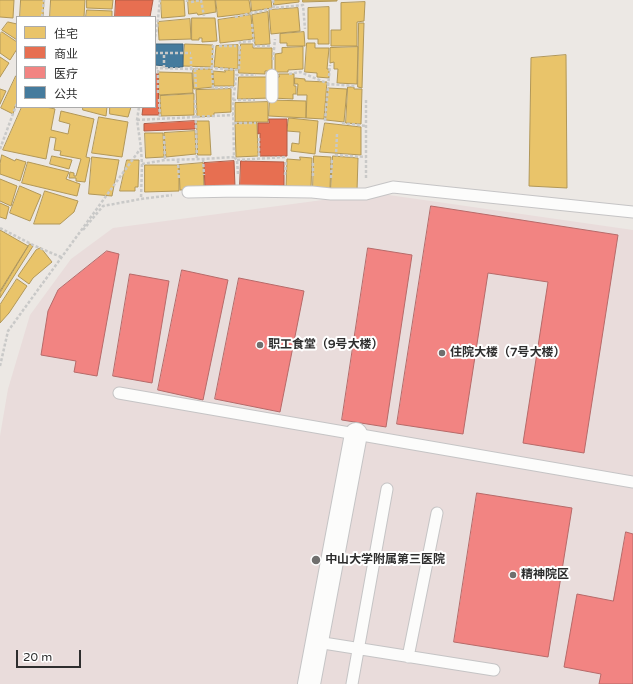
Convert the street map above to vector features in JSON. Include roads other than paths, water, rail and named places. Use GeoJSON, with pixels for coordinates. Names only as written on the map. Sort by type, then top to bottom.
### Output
{"type":"FeatureCollection","features":[{"type":"Feature","properties":{"kind":"street"},"geometry":{"type":"LineString","coordinates":[[309,684],[356,434]]}},
{"type":"Feature","properties":{"kind":"lane"},"geometry":{"type":"LineString","coordinates":[[272,75],[272,97]]}},
{"type":"Feature","properties":{"kind":"lane"},"geometry":{"type":"LineString","coordinates":[[188,192],[239,191],[366,194],[393,187],[633,212]]}},
{"type":"Feature","properties":{"kind":"lane"},"geometry":{"type":"LineString","coordinates":[[119,393],[633,482]]}},
{"type":"Feature","properties":{"kind":"lane"},"geometry":{"type":"LineString","coordinates":[[352,684],[387,489]]}},
{"type":"Feature","properties":{"kind":"lane"},"geometry":{"type":"LineString","coordinates":[[408,657],[437,513]]}},
{"type":"Feature","properties":{"kind":"lane"},"geometry":{"type":"LineString","coordinates":[[317,642],[494,670]]}},
{"type":"Feature","properties":{"kind":"place","name":"职工食堂（9号大楼）"},"geometry":{"type":"Point","coordinates":[260,345]}},
{"type":"Feature","properties":{"kind":"place","name":"住院大楼（7号大楼）"},"geometry":{"type":"Point","coordinates":[442,353]}},
{"type":"Feature","properties":{"kind":"place","name":"中山大学附属第三医院"},"geometry":{"type":"Point","coordinates":[316,560]}},
{"type":"Feature","properties":{"kind":"place","name":"精神院区"},"geometry":{"type":"Point","coordinates":[513,575]}}]}
